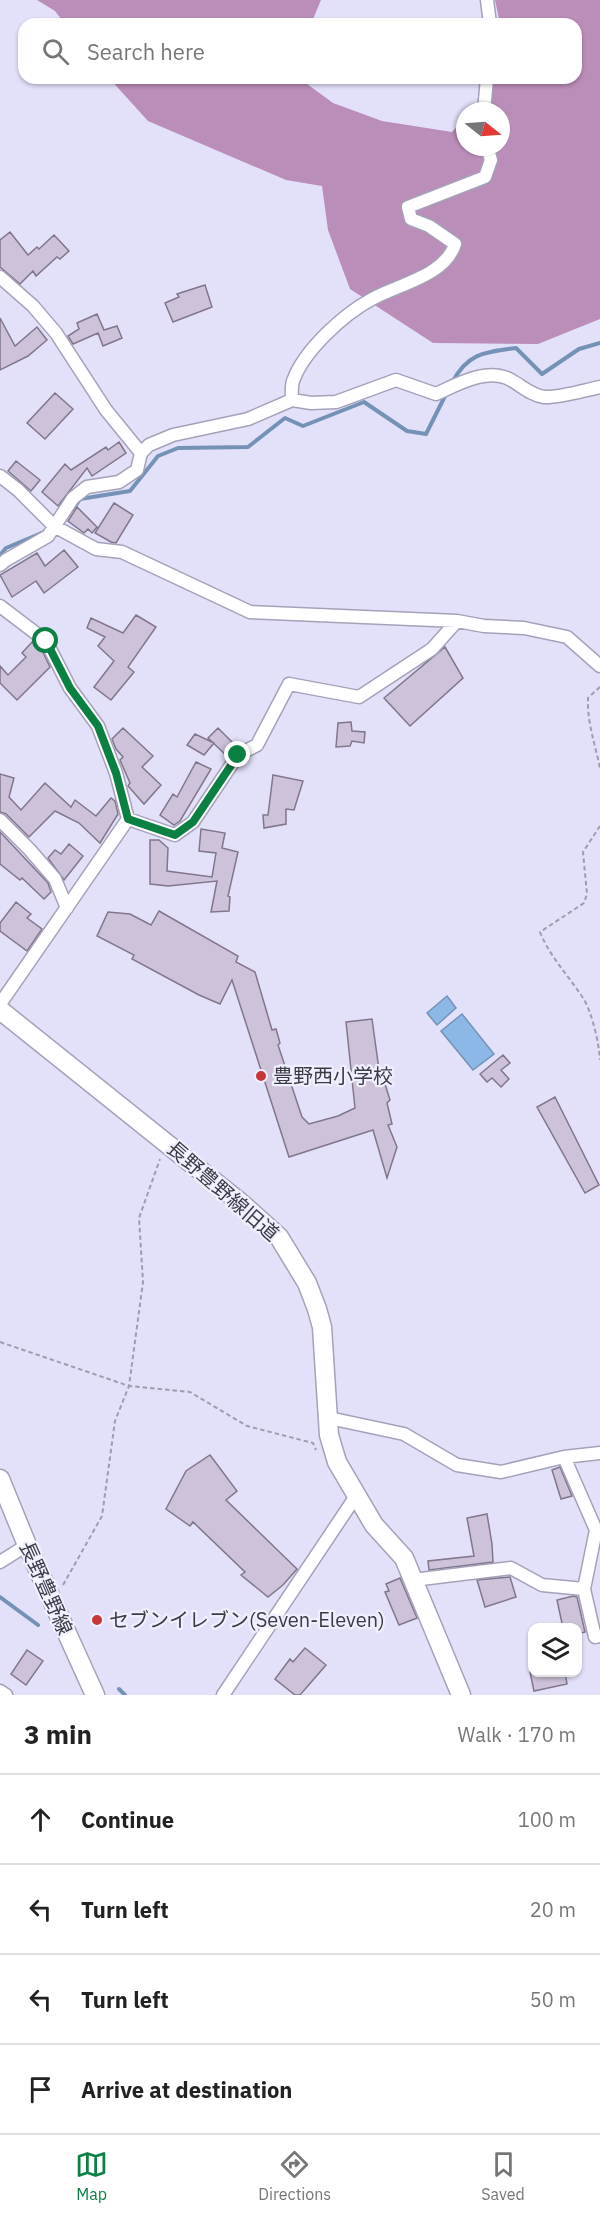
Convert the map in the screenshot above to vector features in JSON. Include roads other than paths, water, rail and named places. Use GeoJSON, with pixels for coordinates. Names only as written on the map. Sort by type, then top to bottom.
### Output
{"type":"FeatureCollection","features":[{"type":"Feature","properties":{"kind":"street"},"geometry":{"type":"LineString","coordinates":[[488,0],[490,18]]}},
{"type":"Feature","properties":{"kind":"street"},"geometry":{"type":"LineString","coordinates":[[485,102],[486,84]]}},
{"type":"Feature","properties":{"kind":"street"},"geometry":{"type":"LineString","coordinates":[[292,400],[292,383],[306,356],[340,323],[371,300],[423,277],[453,252],[455,244],[429,226],[411,219],[408,207],[485,177],[492,160],[490,156]]}},
{"type":"Feature","properties":{"kind":"street"},"geometry":{"type":"LineString","coordinates":[[0,277],[33,306],[56,333],[106,410],[141,453]]}},
{"type":"Feature","properties":{"kind":"street"},"geometry":{"type":"LineString","coordinates":[[0,565],[13,555],[48,536],[73,498],[87,487],[119,482],[137,470],[141,453],[149,445],[172,435],[248,419],[292,400],[311,403],[336,402],[396,380],[436,394],[477,377],[493,375],[504,376],[532,394],[546,397],[600,387]]}},
{"type":"Feature","properties":{"kind":"street"},"geometry":{"type":"LineString","coordinates":[[0,476],[18,490],[54,526],[96,549],[122,552],[249,612],[457,621],[484,626],[524,628],[567,637],[600,666]]}},
{"type":"Feature","properties":{"kind":"street"},"geometry":{"type":"LineString","coordinates":[[0,606],[46,641],[70,688],[98,726],[116,773],[128,819],[0,1004]]}},
{"type":"Feature","properties":{"kind":"street"},"geometry":{"type":"LineString","coordinates":[[128,819],[175,835],[193,822],[238,755],[257,746],[289,684],[359,697],[432,649],[457,621]]}},
{"type":"Feature","properties":{"kind":"street"},"geometry":{"type":"LineString","coordinates":[[0,820],[55,879],[67,908]]}},
{"type":"Feature","properties":{"kind":"street","name":"長野豊野線旧道"},"geometry":{"type":"LineString","coordinates":[[0,1010],[241,1203],[279,1237],[310,1291],[322,1327],[328,1435],[337,1461],[374,1525],[404,1558],[461,1695]]}},
{"type":"Feature","properties":{"kind":"street"},"geometry":{"type":"LineString","coordinates":[[328,1418],[404,1434],[457,1465],[501,1472],[564,1457],[600,1453]]}},
{"type":"Feature","properties":{"kind":"street"},"geometry":{"type":"LineString","coordinates":[[564,1457],[596,1530],[584,1589],[595,1637],[600,1636]]}},
{"type":"Feature","properties":{"kind":"street","name":"長野豊野線"},"geometry":{"type":"LineString","coordinates":[[0,1479],[27,1545],[95,1695]]}},
{"type":"Feature","properties":{"kind":"street"},"geometry":{"type":"LineString","coordinates":[[223,1695],[356,1496]]}},
{"type":"Feature","properties":{"kind":"street"},"geometry":{"type":"LineString","coordinates":[[0,1562],[27,1545]]}},
{"type":"Feature","properties":{"kind":"street"},"geometry":{"type":"LineString","coordinates":[[413,1580],[511,1568],[542,1585],[584,1589]]}},
{"type":"Feature","properties":{"kind":"street"},"geometry":{"type":"LineString","coordinates":[[0,1691],[6,1695]]}},
{"type":"Feature","properties":{"kind":"water"},"geometry":{"type":"Polygon","coordinates":[[[447,996],[456,1008],[437,1025],[427,1013],[447,996]]]}},
{"type":"Feature","properties":{"kind":"water"},"geometry":{"type":"Polygon","coordinates":[[[462,1014],[494,1054],[473,1070],[441,1031],[462,1014]]]}},
{"type":"Feature","properties":{"kind":"waterway"},"geometry":{"type":"LineString","coordinates":[[452,383],[464,365],[486,353],[516,348],[542,374],[579,349],[600,343]]}},
{"type":"Feature","properties":{"kind":"waterway"},"geometry":{"type":"LineString","coordinates":[[73,509],[80,499],[130,491],[158,456],[178,448],[248,447],[285,418],[303,426],[364,402],[407,431],[426,434],[447,392]]}},
{"type":"Feature","properties":{"kind":"waterway"},"geometry":{"type":"LineString","coordinates":[[0,555],[6,548],[44,532]]}},
{"type":"Feature","properties":{"kind":"waterway"},"geometry":{"type":"LineString","coordinates":[[0,1597],[38,1625]]}},
{"type":"Feature","properties":{"kind":"waterway"},"geometry":{"type":"LineString","coordinates":[[119,1689],[125,1695]]}},
{"type":"Feature","properties":{"kind":"place","name":"豊野西小学校"},"geometry":{"type":"Point","coordinates":[261,1076]}},
{"type":"Feature","properties":{"kind":"place","name":"セブンイレブン(Seven-Eleven)"},"geometry":{"type":"Point","coordinates":[97,1620]}}]}
